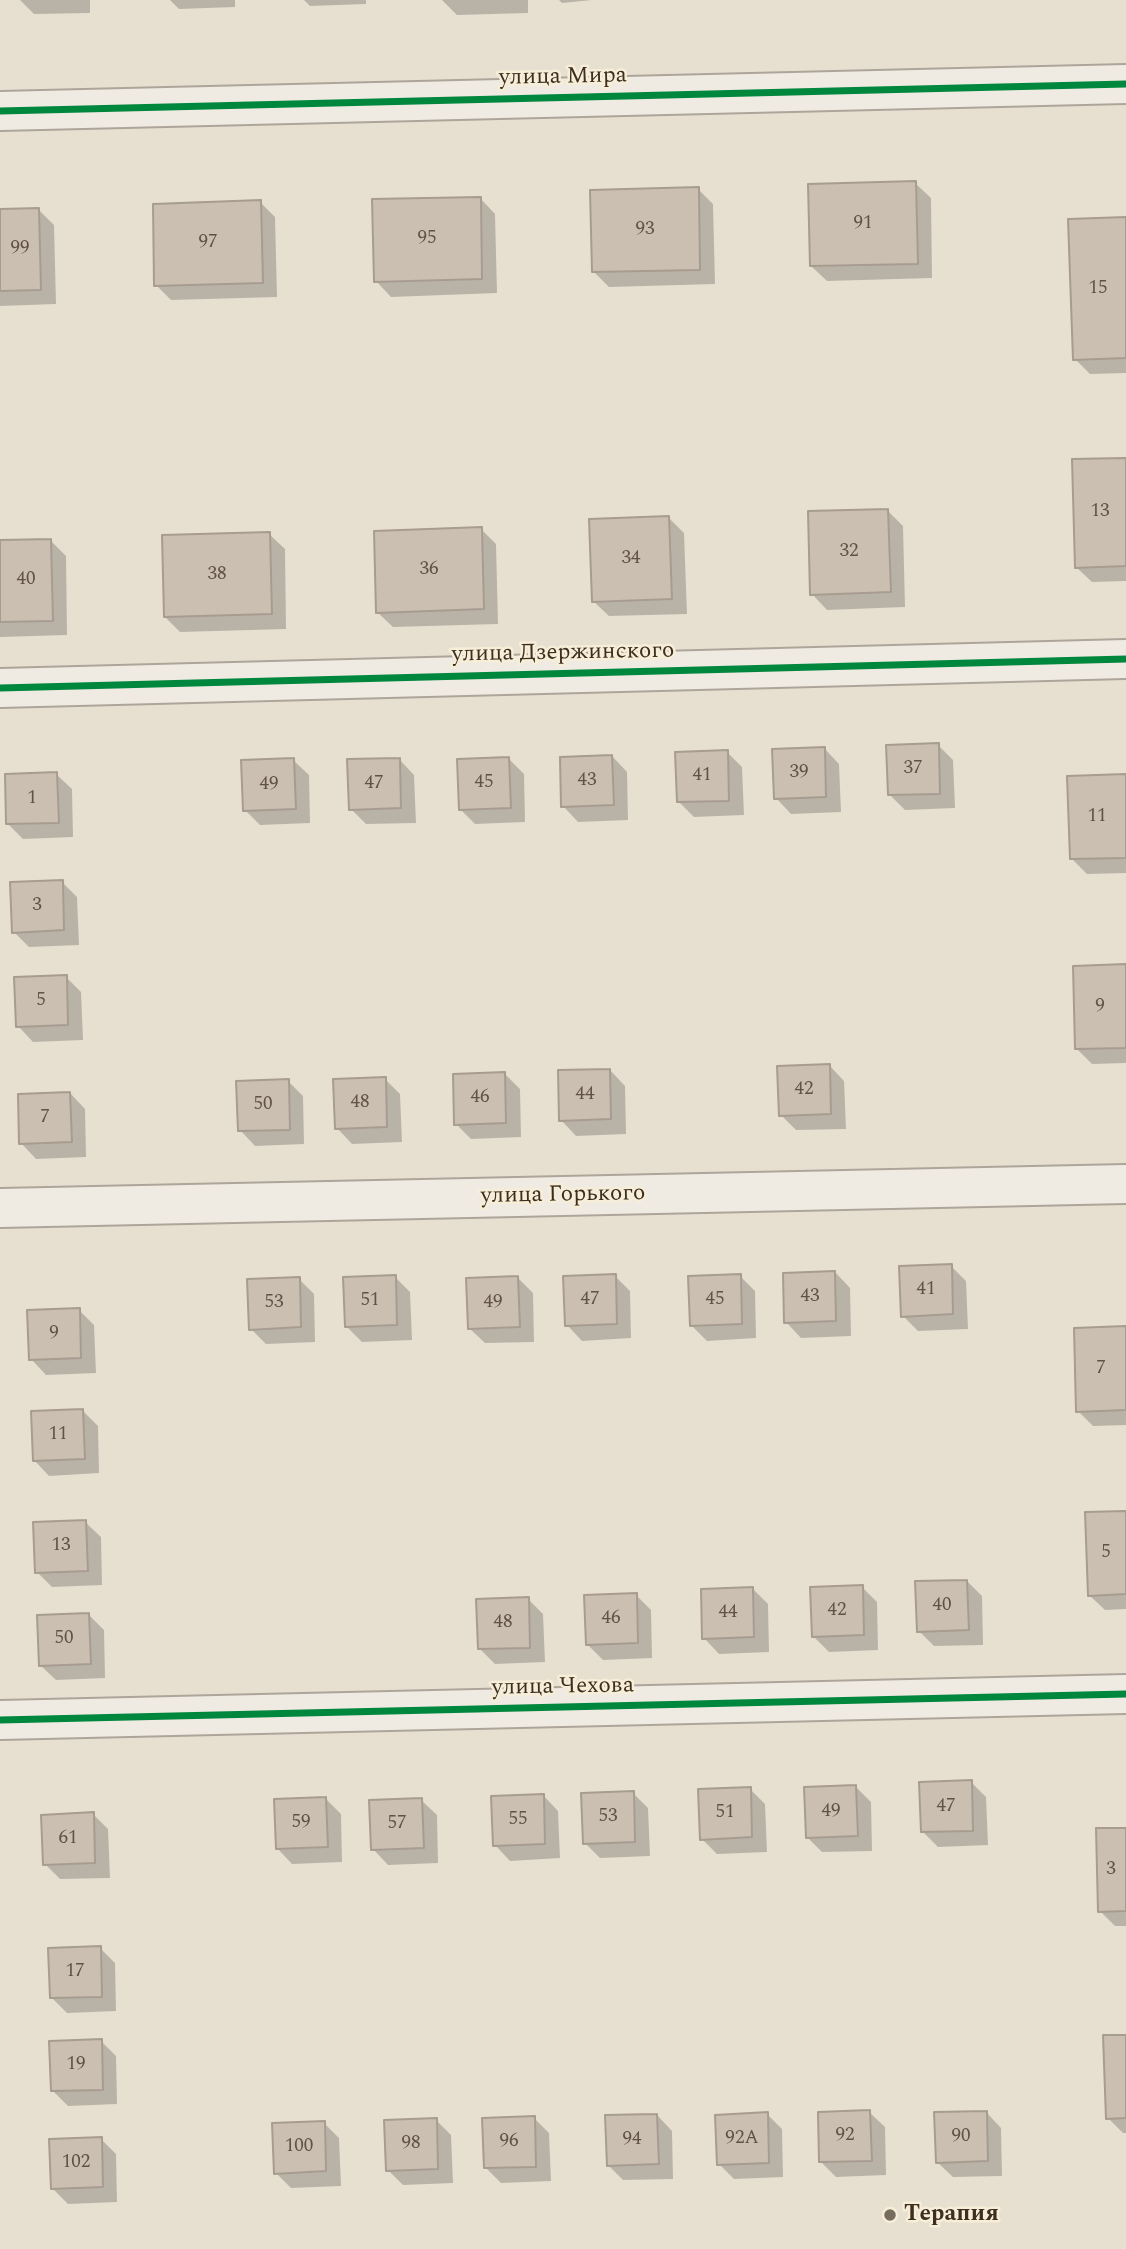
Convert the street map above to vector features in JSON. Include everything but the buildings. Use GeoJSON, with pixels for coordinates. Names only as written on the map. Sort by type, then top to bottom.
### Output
{"type":"FeatureCollection","features":[{"type":"Feature","properties":{"kind":"street","name":"улица Мира"},"geometry":{"type":"LineString","coordinates":[[0,111],[1126,84]]}},
{"type":"Feature","properties":{"kind":"street","name":"улица Дзержинского"},"geometry":{"type":"LineString","coordinates":[[0,688],[1126,659]]}},
{"type":"Feature","properties":{"kind":"street","name":"улица Горького"},"geometry":{"type":"LineString","coordinates":[[0,1208],[1126,1184]]}},
{"type":"Feature","properties":{"kind":"street","name":"улица Чехова"},"geometry":{"type":"LineString","coordinates":[[0,1720],[1126,1695]]}},
{"type":"Feature","properties":{"kind":"cycle path"},"geometry":{"type":"LineString","coordinates":[[0,111],[1126,84]]}},
{"type":"Feature","properties":{"kind":"cycle path"},"geometry":{"type":"LineString","coordinates":[[0,688],[1126,659]]}},
{"type":"Feature","properties":{"kind":"cycle path"},"geometry":{"type":"LineString","coordinates":[[0,1720],[1126,1694]]}},
{"type":"Feature","properties":{"kind":"place","name":"Терапия"},"geometry":{"type":"Point","coordinates":[890,2215]}}]}
